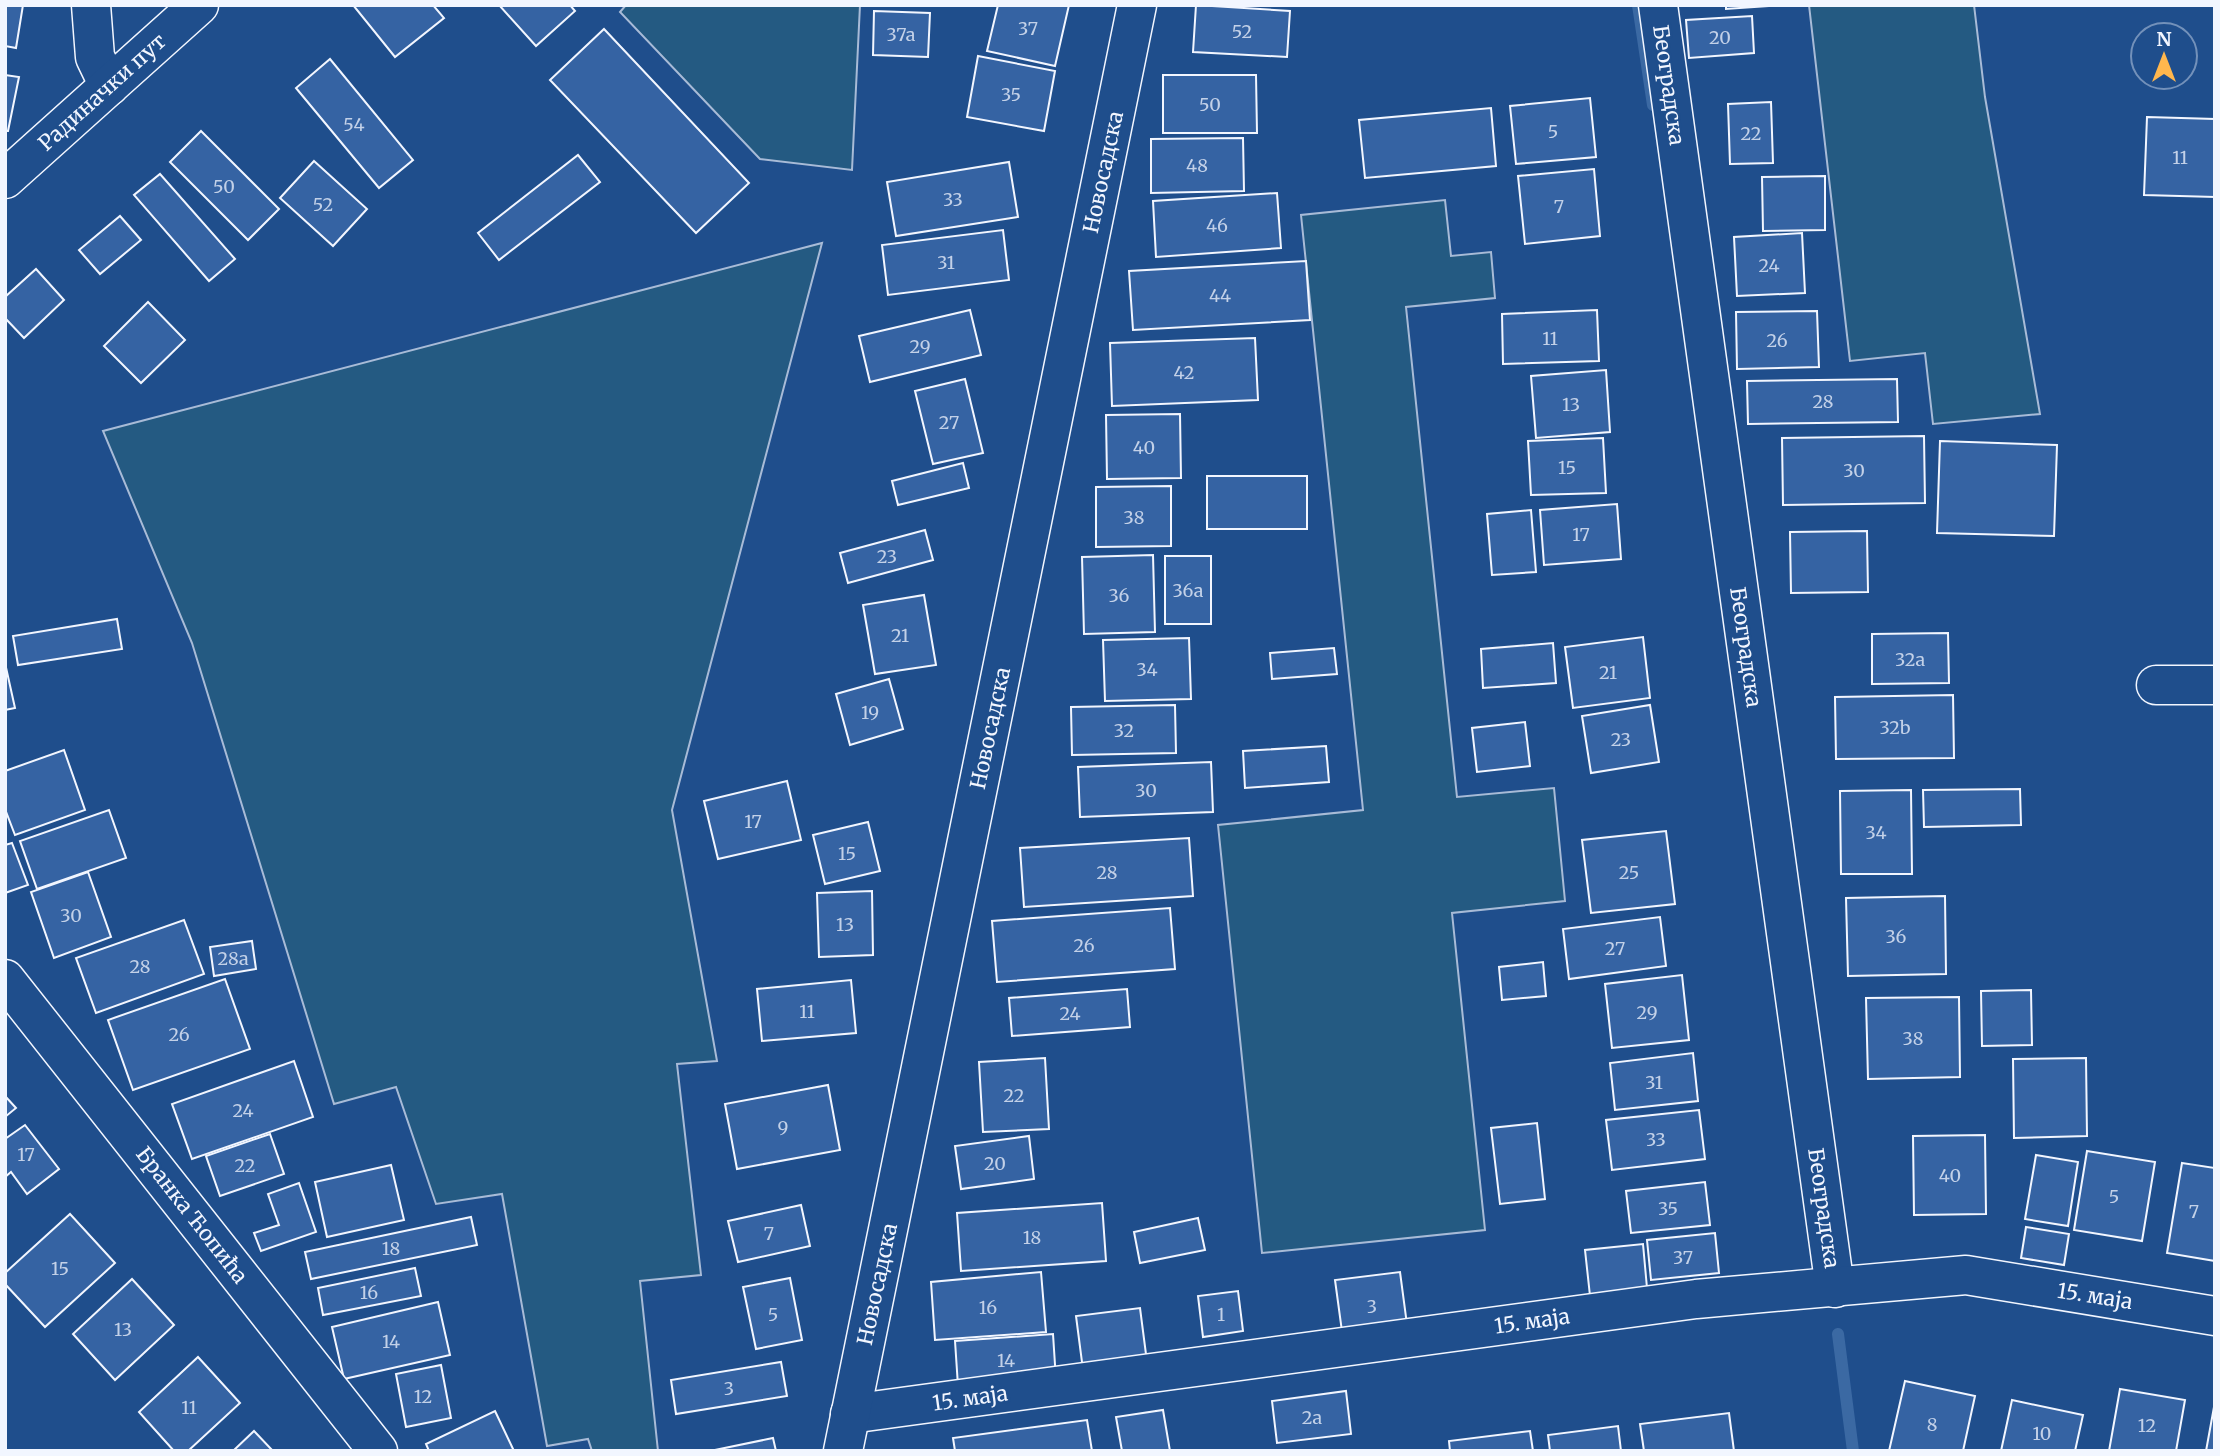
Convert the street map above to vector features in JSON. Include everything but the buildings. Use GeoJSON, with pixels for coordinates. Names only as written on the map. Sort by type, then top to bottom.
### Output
{"type":"FeatureCollection","features":[{"type":"Feature","properties":{"kind":"street"},"geometry":{"type":"LineString","coordinates":[[91,5],[95,57],[109,86]]}},
{"type":"Feature","properties":{"kind":"street","name":"Радиначки пут"},"geometry":{"type":"LineString","coordinates":[[5,179],[199,5]]}},
{"type":"Feature","properties":{"kind":"street","name":"Новосадска"},"geometry":{"type":"LineString","coordinates":[[843,1451],[1137,5]]}},
{"type":"Feature","properties":{"kind":"street","name":"Београдска"},"geometry":{"type":"LineString","coordinates":[[1658,5],[1835,1288]]}},
{"type":"Feature","properties":{"kind":"street"},"geometry":{"type":"LineString","coordinates":[[2156,685],[2215,685]]}},
{"type":"Feature","properties":{"kind":"street","name":"Бранка Ћопића"},"geometry":{"type":"LineString","coordinates":[[5,979],[378,1451]]}},
{"type":"Feature","properties":{"kind":"street","name":"15. маја"},"geometry":{"type":"LineString","coordinates":[[850,1414],[1696,1299],[1966,1275],[2215,1316]]}},
{"type":"Feature","properties":{"kind":"shaded area"},"geometry":{"type":"Polygon","coordinates":[[[626,5],[860,5],[852,170],[760,159],[620,12],[626,5]]]}},
{"type":"Feature","properties":{"kind":"shaded area"},"geometry":{"type":"Polygon","coordinates":[[[1809,5],[1974,5],[1985,97],[2040,414],[1933,424],[1925,353],[1850,361],[1809,5]]]}},
{"type":"Feature","properties":{"kind":"shaded area"},"geometry":{"type":"Polygon","coordinates":[[[1445,200],[1451,256],[1491,252],[1495,298],[1406,307],[1457,797],[1554,788],[1565,901],[1452,913],[1485,1230],[1262,1253],[1218,825],[1363,810],[1301,215],[1445,200]]]}},
{"type":"Feature","properties":{"kind":"shaded area"},"geometry":{"type":"Polygon","coordinates":[[[822,243],[672,810],[717,1061],[677,1064],[701,1275],[640,1281],[658,1451],[592,1451],[588,1439],[547,1446],[502,1194],[436,1204],[396,1087],[334,1104],[192,643],[103,431],[822,243]]]}},
{"type":"Feature","properties":{"kind":"waterway"},"geometry":{"type":"LineString","coordinates":[[1638,5],[1653,105]]}},
{"type":"Feature","properties":{"kind":"waterway"},"geometry":{"type":"LineString","coordinates":[[1838,1334],[1853,1451]]}}]}
